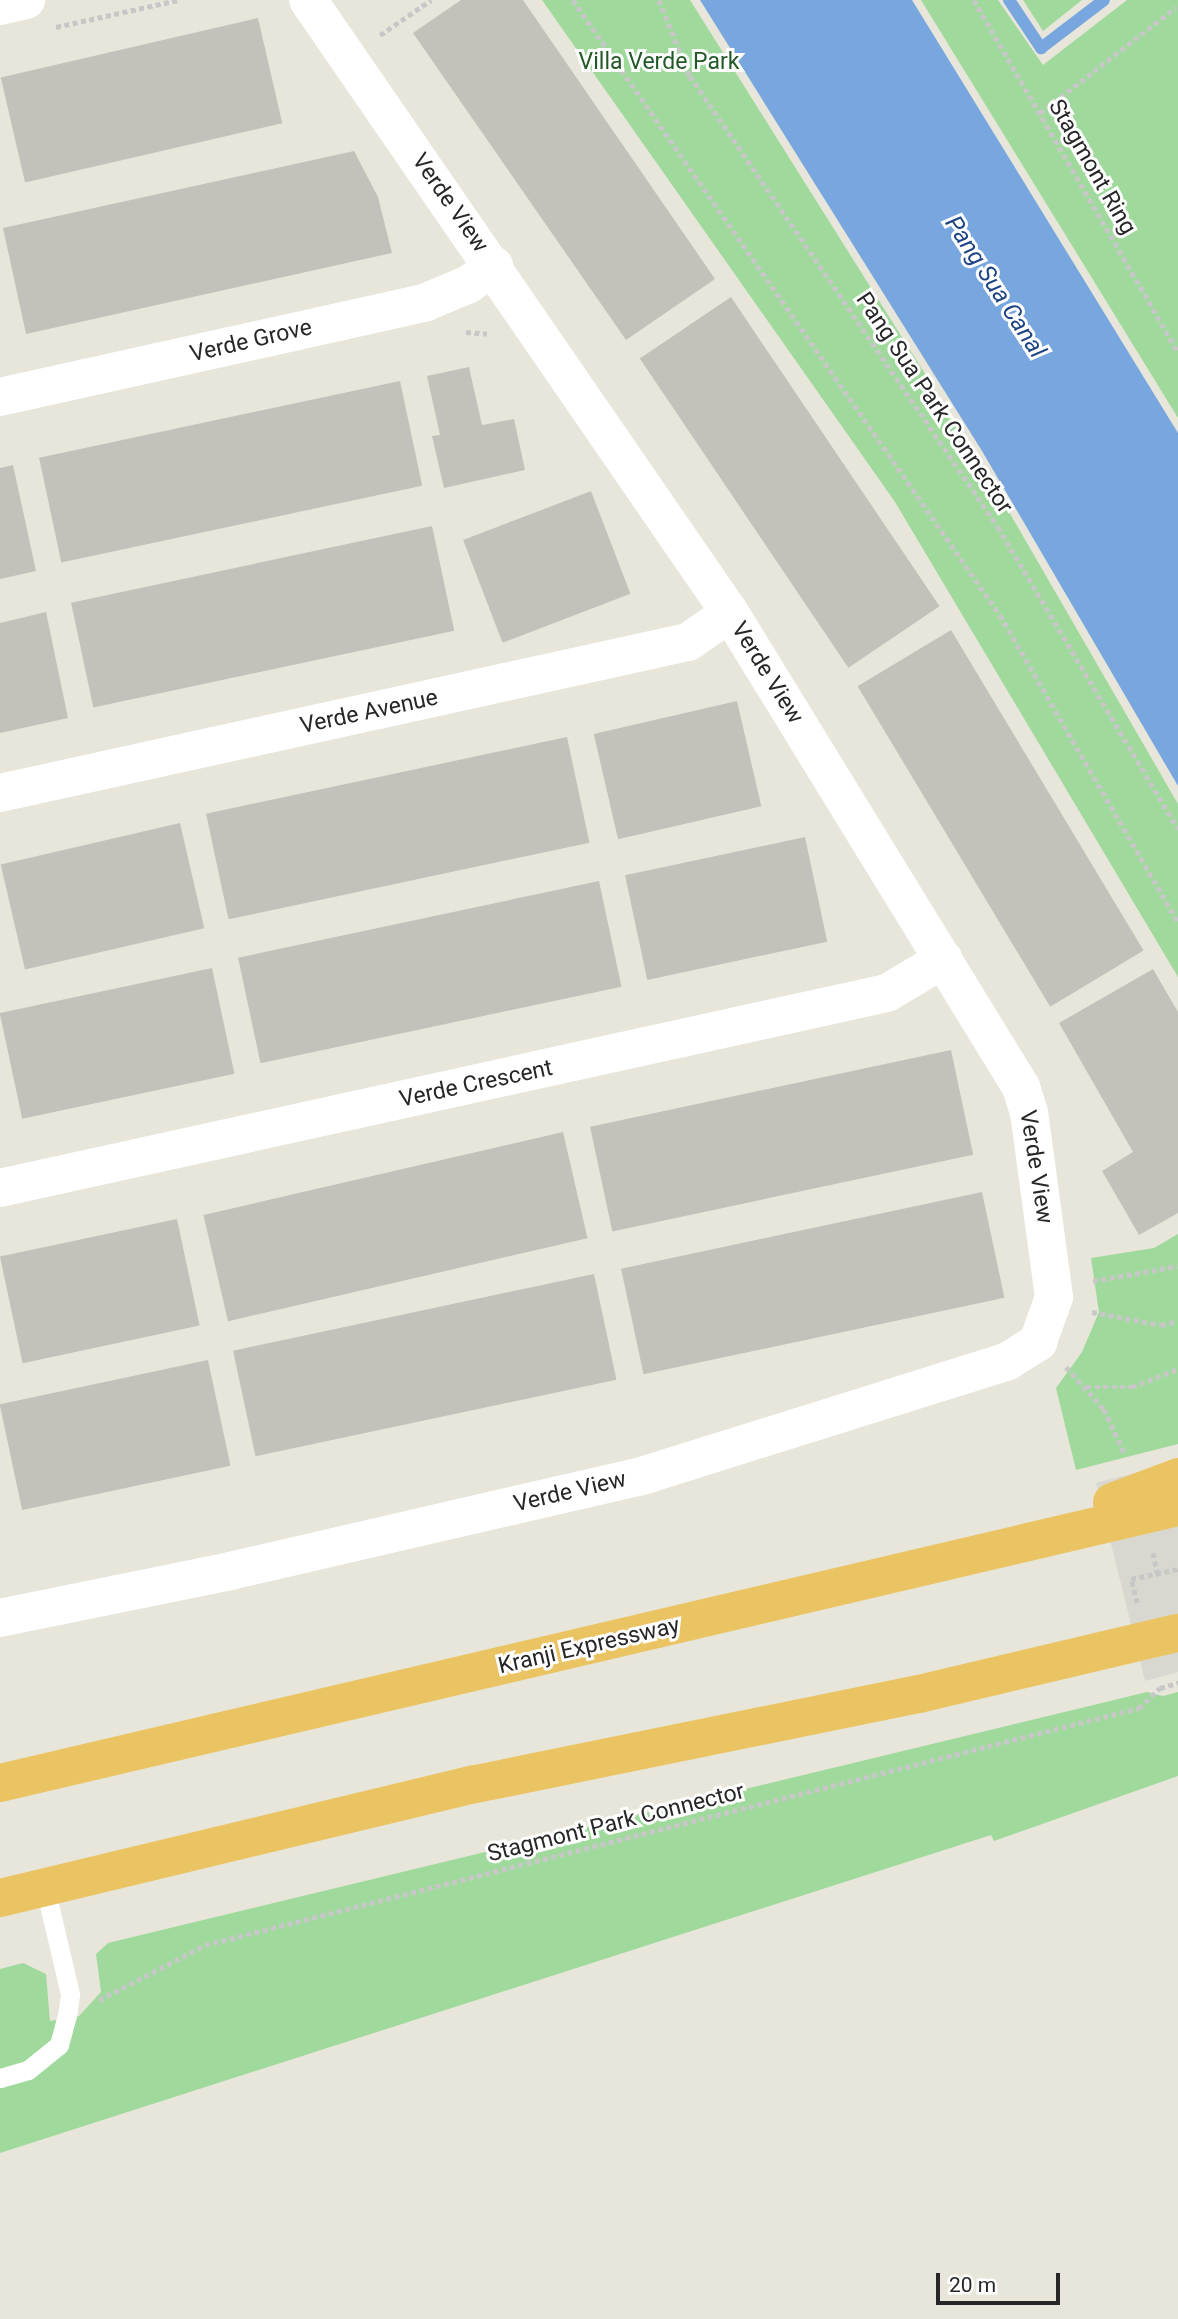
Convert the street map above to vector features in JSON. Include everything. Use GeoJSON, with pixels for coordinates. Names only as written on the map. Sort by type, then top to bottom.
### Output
{"type":"FeatureCollection","features":[{"type":"Feature","properties":{"kind":"highway"},"geometry":{"type":"LineString","coordinates":[[959,1560],[1178,1477]]}},
{"type":"Feature","properties":{"kind":"highway","name":"Kranji Expressway"},"geometry":{"type":"LineString","coordinates":[[0,1783],[1178,1507]]}},
{"type":"Feature","properties":{"kind":"highway"},"geometry":{"type":"LineString","coordinates":[[0,1898],[477,1784],[919,1694],[1178,1633]]}},
{"type":"Feature","properties":{"kind":"street","name":"Verde View"},"geometry":{"type":"LineString","coordinates":[[0,1618],[230,1572],[645,1475],[1008,1361],[1038,1342],[1054,1285],[1029,1113],[1021,1087],[730,613],[494,266],[308,0]]}},
{"type":"Feature","properties":{"kind":"street"},"geometry":{"type":"LineString","coordinates":[[0,6],[33,15]]}},
{"type":"Feature","properties":{"kind":"street","name":"Verde Grove"},"geometry":{"type":"LineString","coordinates":[[0,397],[424,303],[469,284],[494,266]]}},
{"type":"Feature","properties":{"kind":"street","name":"Verde Avenue"},"geometry":{"type":"LineString","coordinates":[[0,793],[688,642],[730,613]]}},
{"type":"Feature","properties":{"kind":"street","name":"Verde Crescent"},"geometry":{"type":"LineString","coordinates":[[0,1188],[887,993],[944,959]]}},
{"type":"Feature","properties":{"kind":"lane"},"geometry":{"type":"LineString","coordinates":[[0,2078],[29,2070],[59,2045],[67,2017],[71,1994],[45,1887]]}},
{"type":"Feature","properties":{"kind":"path"},"geometry":{"type":"LineString","coordinates":[[33,15],[178,0]]}},
{"type":"Feature","properties":{"kind":"path"},"geometry":{"type":"LineString","coordinates":[[397,24],[431,0]]}},
{"type":"Feature","properties":{"kind":"path"},"geometry":{"type":"LineString","coordinates":[[573,0],[1000,615],[1178,922]]}},
{"type":"Feature","properties":{"kind":"path","name":"Pang Sua Park Connector"},"geometry":{"type":"LineString","coordinates":[[659,0],[690,76],[999,527],[1178,829]]}},
{"type":"Feature","properties":{"kind":"path","name":"Stagmont Ring"},"geometry":{"type":"LineString","coordinates":[[974,0],[1178,352]]}},
{"type":"Feature","properties":{"kind":"path"},"geometry":{"type":"LineString","coordinates":[[1040,113],[1177,9],[1171,0]]}},
{"type":"Feature","properties":{"kind":"path"},"geometry":{"type":"LineString","coordinates":[[1090,1292],[1090,1282],[1178,1266]]}},
{"type":"Feature","properties":{"kind":"path"},"geometry":{"type":"LineString","coordinates":[[1090,1323],[1091,1302]]}},
{"type":"Feature","properties":{"kind":"path"},"geometry":{"type":"LineString","coordinates":[[1092,1312],[1161,1325],[1178,1321]]}},
{"type":"Feature","properties":{"kind":"path"},"geometry":{"type":"LineString","coordinates":[[1071,1358],[1065,1366],[1085,1387],[1132,1387],[1178,1369]]}},
{"type":"Feature","properties":{"kind":"path"},"geometry":{"type":"LineString","coordinates":[[1158,1574],[1178,1569]]}},
{"type":"Feature","properties":{"kind":"path","name":"Stagmont Park Connector"},"geometry":{"type":"LineString","coordinates":[[67,2017],[205,1945],[1139,1708],[1160,1688],[1178,1683]]}},
{"type":"Feature","properties":{"kind":"green space","name":"Villa Verde Park"},"geometry":{"type":"Polygon","coordinates":[[[542,0],[690,0],[976,455],[1178,804],[1178,977],[895,502],[542,0]]]}},
{"type":"Feature","properties":{"kind":"green space"},"geometry":{"type":"Polygon","coordinates":[[[921,0],[998,0],[1043,65],[1127,0],[1178,0],[1178,418],[921,0]]]}},
{"type":"Feature","properties":{"kind":"green space"},"geometry":{"type":"Polygon","coordinates":[[[1023,0],[1082,0],[1043,31],[1023,0]]]}},
{"type":"Feature","properties":{"kind":"green space"},"geometry":{"type":"Polygon","coordinates":[[[1178,1234],[1178,1444],[1076,1470],[1056,1388],[1082,1352],[1099,1312],[1091,1258],[1154,1248],[1178,1234]]]}},
{"type":"Feature","properties":{"kind":"green space"},"geometry":{"type":"Polygon","coordinates":[[[1147,1692],[1163,1696],[1178,1692],[1178,1776],[994,1841],[991,1835],[0,2153],[0,1969],[23,1963],[46,1974],[50,2021],[79,2016],[101,1992],[96,1954],[108,1943],[1147,1692]]]}},
{"type":"Feature","properties":{"kind":"shaded area"},"geometry":{"type":"Polygon","coordinates":[[[1178,1462],[1178,1672],[1145,1681],[1096,1483],[1178,1462]]]}},
{"type":"Feature","properties":{"kind":"water","name":"Pang Sua Canal"},"geometry":{"type":"Polygon","coordinates":[[[700,0],[912,0],[1178,433],[1178,786],[982,451],[700,0]]]}},
{"type":"Feature","properties":{"kind":"building"},"geometry":{"type":"Polygon","coordinates":[[[461,0],[523,0],[715,279],[626,340],[413,33],[461,0]]]}},
{"type":"Feature","properties":{"kind":"building"},"geometry":{"type":"Polygon","coordinates":[[[258,18],[282,123],[25,183],[1,77],[258,18]]]}},
{"type":"Feature","properties":{"kind":"building"},"geometry":{"type":"Polygon","coordinates":[[[354,151],[378,197],[392,253],[26,334],[3,228],[354,151]]]}},
{"type":"Feature","properties":{"kind":"building"},"geometry":{"type":"Polygon","coordinates":[[[731,297],[940,606],[848,668],[640,359],[731,297]]]}},
{"type":"Feature","properties":{"kind":"building"},"geometry":{"type":"Polygon","coordinates":[[[469,367],[482,425],[514,419],[525,470],[444,488],[432,436],[440,435],[427,376],[469,367]]]}},
{"type":"Feature","properties":{"kind":"building"},"geometry":{"type":"Polygon","coordinates":[[[400,381],[422,486],[61,562],[39,458],[400,381]]]}},
{"type":"Feature","properties":{"kind":"building"},"geometry":{"type":"Polygon","coordinates":[[[13,465],[36,571],[0,579],[0,468],[13,465]]]}},
{"type":"Feature","properties":{"kind":"building"},"geometry":{"type":"Polygon","coordinates":[[[591,491],[630,594],[503,643],[463,540],[591,491]]]}},
{"type":"Feature","properties":{"kind":"building"},"geometry":{"type":"Polygon","coordinates":[[[432,526],[454,631],[93,707],[71,603],[432,526]]]}},
{"type":"Feature","properties":{"kind":"building"},"geometry":{"type":"Polygon","coordinates":[[[46,612],[68,718],[0,733],[0,623],[46,612]]]}},
{"type":"Feature","properties":{"kind":"building"},"geometry":{"type":"Polygon","coordinates":[[[951,630],[1144,951],[1050,1007],[858,686],[951,630]]]}},
{"type":"Feature","properties":{"kind":"building"},"geometry":{"type":"Polygon","coordinates":[[[737,701],[761,806],[618,839],[594,734],[737,701]]]}},
{"type":"Feature","properties":{"kind":"building"},"geometry":{"type":"Polygon","coordinates":[[[567,737],[589,843],[229,919],[206,814],[567,737]]]}},
{"type":"Feature","properties":{"kind":"building"},"geometry":{"type":"Polygon","coordinates":[[[180,823],[204,928],[25,970],[1,864],[180,823]]]}},
{"type":"Feature","properties":{"kind":"building"},"geometry":{"type":"Polygon","coordinates":[[[805,837],[827,942],[647,980],[625,875],[805,837]]]}},
{"type":"Feature","properties":{"kind":"building"},"geometry":{"type":"Polygon","coordinates":[[[599,881],[621,987],[261,1063],[238,958],[599,881]]]}},
{"type":"Feature","properties":{"kind":"building"},"geometry":{"type":"Polygon","coordinates":[[[212,968],[234,1074],[22,1119],[0,1013],[212,968]]]}},
{"type":"Feature","properties":{"kind":"building"},"geometry":{"type":"Polygon","coordinates":[[[1153,969],[1178,1012],[1178,1213],[1139,1235],[1102,1171],[1133,1152],[1059,1023],[1153,969]]]}},
{"type":"Feature","properties":{"kind":"building"},"geometry":{"type":"Polygon","coordinates":[[[951,1050],[973,1155],[612,1231],[590,1127],[951,1050]]]}},
{"type":"Feature","properties":{"kind":"building"},"geometry":{"type":"Polygon","coordinates":[[[563,1132],[588,1238],[228,1321],[203,1215],[563,1132]]]}},
{"type":"Feature","properties":{"kind":"building"},"geometry":{"type":"Polygon","coordinates":[[[982,1192],[1004,1298],[644,1374],[621,1269],[982,1192]]]}},
{"type":"Feature","properties":{"kind":"building"},"geometry":{"type":"Polygon","coordinates":[[[177,1219],[200,1326],[23,1363],[0,1257],[177,1219]]]}},
{"type":"Feature","properties":{"kind":"building"},"geometry":{"type":"Polygon","coordinates":[[[594,1274],[616,1380],[256,1456],[233,1351],[594,1274]]]}},
{"type":"Feature","properties":{"kind":"building"},"geometry":{"type":"Polygon","coordinates":[[[208,1360],[230,1466],[22,1510],[0,1404],[208,1360]]]}},
{"type":"Feature","properties":{"kind":"waterway"},"geometry":{"type":"LineString","coordinates":[[1009,0],[1041,48],[1104,0]]}}]}
